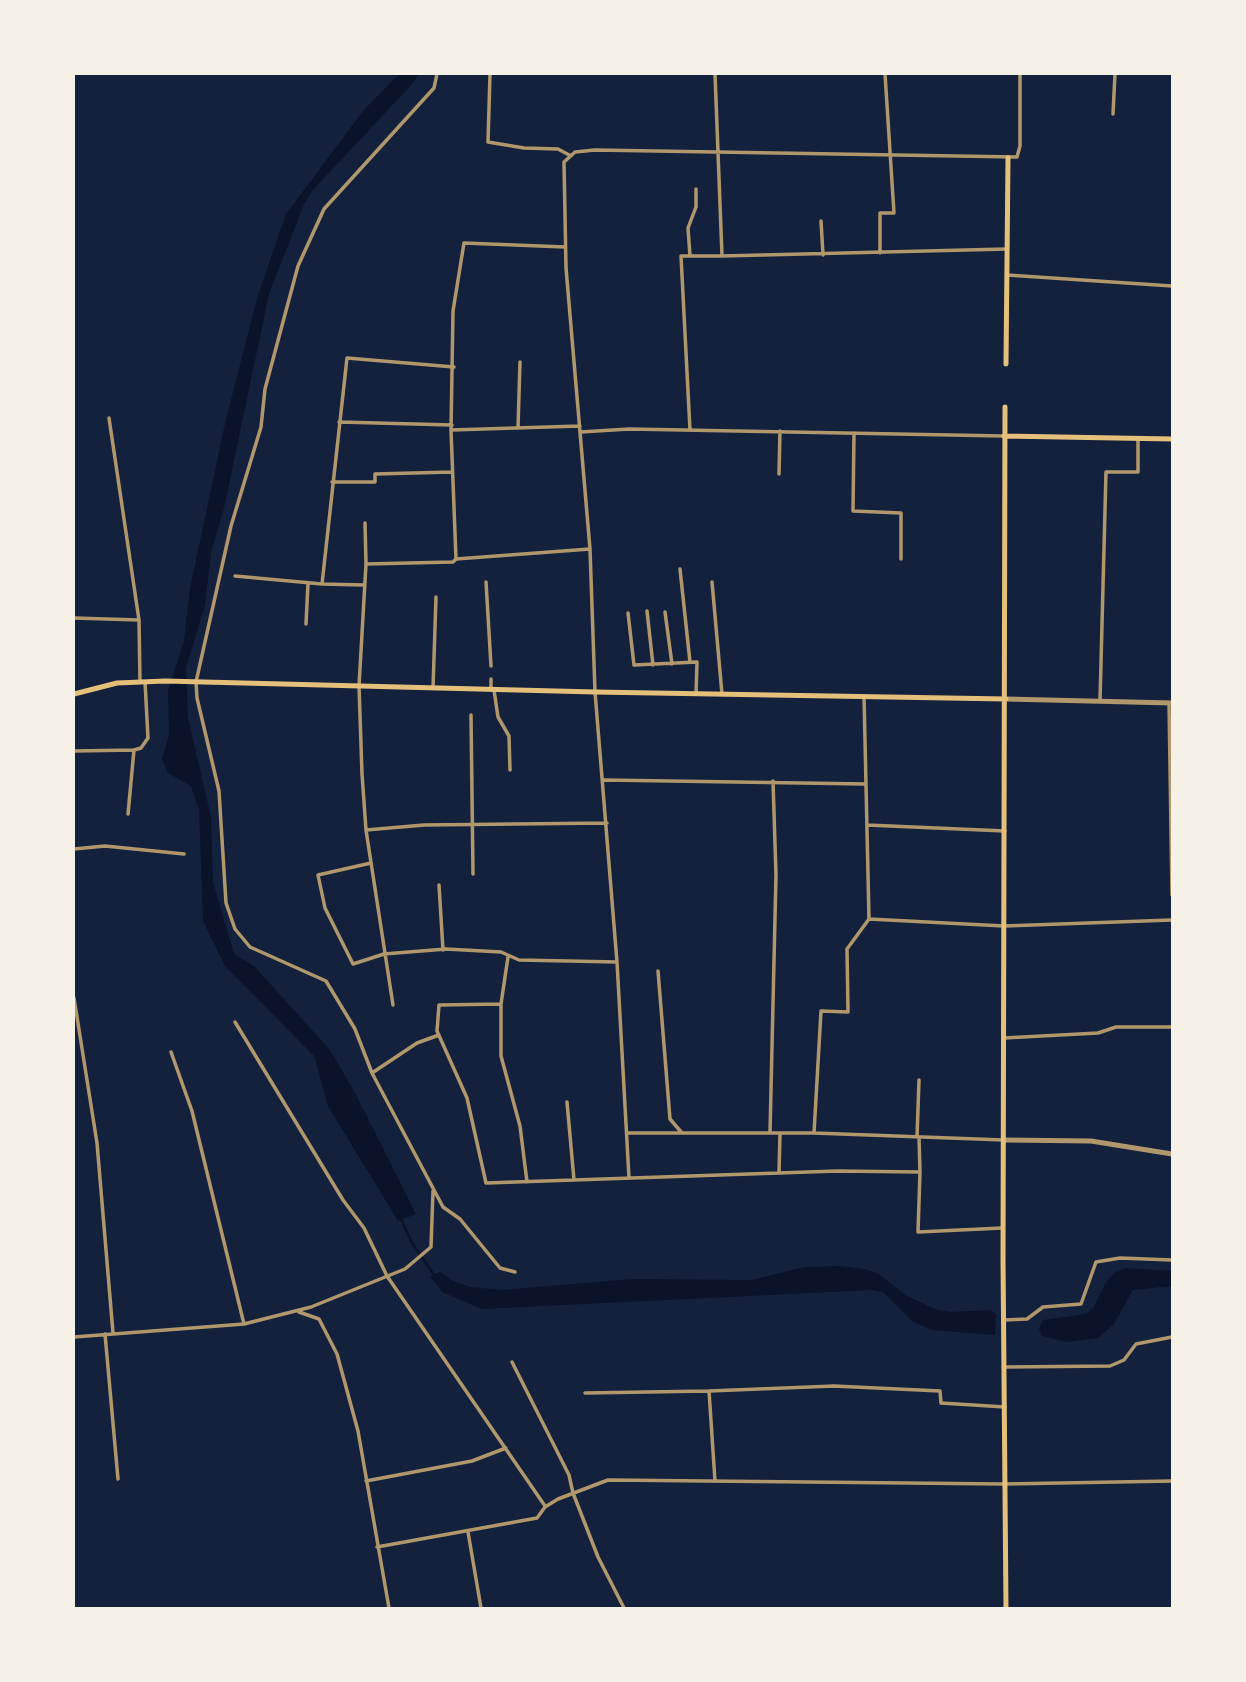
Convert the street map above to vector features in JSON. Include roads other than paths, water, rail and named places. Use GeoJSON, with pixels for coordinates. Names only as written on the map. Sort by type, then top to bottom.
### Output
{"type":"FeatureCollection","features":[{"type":"Feature","properties":{"kind":"main road"},"geometry":{"type":"LineString","coordinates":[[1006,364],[1008,158]]}},
{"type":"Feature","properties":{"kind":"main road"},"geometry":{"type":"LineString","coordinates":[[1005,407],[1006,1608]]}},
{"type":"Feature","properties":{"kind":"main road"},"geometry":{"type":"LineString","coordinates":[[1004,436],[1172,439]]}},
{"type":"Feature","properties":{"kind":"main road"},"geometry":{"type":"LineString","coordinates":[[74,694],[117,683],[165,681],[1006,699]]}},
{"type":"Feature","properties":{"kind":"street"},"geometry":{"type":"LineString","coordinates":[[437,74],[434,88],[324,209],[298,266],[265,389],[261,427],[231,526],[195,682],[201,727],[219,791],[226,904],[235,929],[250,947],[326,981],[355,1029],[372,1073],[443,1207],[460,1219],[500,1268],[515,1272]]}},
{"type":"Feature","properties":{"kind":"street"},"geometry":{"type":"LineString","coordinates":[[490,74],[488,142],[558,149],[571,156]]}},
{"type":"Feature","properties":{"kind":"street"},"geometry":{"type":"LineString","coordinates":[[715,74],[722,256]]}},
{"type":"Feature","properties":{"kind":"street"},"geometry":{"type":"LineString","coordinates":[[880,253],[880,213],[894,213],[885,74]]}},
{"type":"Feature","properties":{"kind":"street"},"geometry":{"type":"LineString","coordinates":[[629,1178],[617,962],[595,692],[590,549],[565,247],[564,162],[575,152],[595,150],[1017,157],[1020,146],[1020,74]]}},
{"type":"Feature","properties":{"kind":"street"},"geometry":{"type":"LineString","coordinates":[[1113,114],[1115,74]]}},
{"type":"Feature","properties":{"kind":"street"},"geometry":{"type":"LineString","coordinates":[[690,256],[688,228],[696,207],[696,189]]}},
{"type":"Feature","properties":{"kind":"street"},"geometry":{"type":"LineString","coordinates":[[821,221],[823,255]]}},
{"type":"Feature","properties":{"kind":"street"},"geometry":{"type":"LineString","coordinates":[[456,559],[452,471],[453,311],[464,243],[565,247]]}},
{"type":"Feature","properties":{"kind":"street"},"geometry":{"type":"LineString","coordinates":[[690,430],[681,256],[823,255],[1007,248]]}},
{"type":"Feature","properties":{"kind":"street"},"geometry":{"type":"LineString","coordinates":[[1007,275],[1172,285]]}},
{"type":"Feature","properties":{"kind":"street"},"geometry":{"type":"LineString","coordinates":[[322,584],[347,358],[454,367]]}},
{"type":"Feature","properties":{"kind":"street"},"geometry":{"type":"LineString","coordinates":[[518,428],[520,362]]}},
{"type":"Feature","properties":{"kind":"street"},"geometry":{"type":"LineString","coordinates":[[74,751],[134,750],[141,748],[148,738],[139,620],[109,418]]}},
{"type":"Feature","properties":{"kind":"street"},"geometry":{"type":"LineString","coordinates":[[339,422],[452,428],[580,426]]}},
{"type":"Feature","properties":{"kind":"street"},"geometry":{"type":"LineString","coordinates":[[581,432],[629,429],[1004,436]]}},
{"type":"Feature","properties":{"kind":"street"},"geometry":{"type":"LineString","coordinates":[[779,474],[780,432]]}},
{"type":"Feature","properties":{"kind":"street"},"geometry":{"type":"LineString","coordinates":[[854,433],[853,511],[901,513],[901,559]]}},
{"type":"Feature","properties":{"kind":"street"},"geometry":{"type":"LineString","coordinates":[[1100,701],[1106,472],[1138,472],[1138,438]]}},
{"type":"Feature","properties":{"kind":"street"},"geometry":{"type":"LineString","coordinates":[[332,482],[375,482],[375,474],[452,471]]}},
{"type":"Feature","properties":{"kind":"street"},"geometry":{"type":"LineString","coordinates":[[365,523],[366,564],[359,686],[366,830],[393,1005]]}},
{"type":"Feature","properties":{"kind":"street"},"geometry":{"type":"LineString","coordinates":[[366,564],[453,562],[456,559],[590,549]]}},
{"type":"Feature","properties":{"kind":"street"},"geometry":{"type":"LineString","coordinates":[[680,569],[690,662]]}},
{"type":"Feature","properties":{"kind":"street"},"geometry":{"type":"LineString","coordinates":[[235,576],[365,585]]}},
{"type":"Feature","properties":{"kind":"street"},"geometry":{"type":"LineString","coordinates":[[486,582],[491,666]]}},
{"type":"Feature","properties":{"kind":"street"},"geometry":{"type":"LineString","coordinates":[[712,582],[722,694]]}},
{"type":"Feature","properties":{"kind":"street"},"geometry":{"type":"LineString","coordinates":[[306,624],[308,583]]}},
{"type":"Feature","properties":{"kind":"street"},"geometry":{"type":"LineString","coordinates":[[433,688],[436,597]]}},
{"type":"Feature","properties":{"kind":"street"},"geometry":{"type":"LineString","coordinates":[[647,611],[653,665]]}},
{"type":"Feature","properties":{"kind":"street"},"geometry":{"type":"LineString","coordinates":[[665,611],[672,664]]}},
{"type":"Feature","properties":{"kind":"street"},"geometry":{"type":"LineString","coordinates":[[628,613],[634,665],[697,662],[696,694]]}},
{"type":"Feature","properties":{"kind":"street"},"geometry":{"type":"LineString","coordinates":[[74,618],[139,620]]}},
{"type":"Feature","properties":{"kind":"street"},"geometry":{"type":"LineString","coordinates":[[491,679],[498,717],[509,736],[510,770]]}},
{"type":"Feature","properties":{"kind":"street"},"geometry":{"type":"LineString","coordinates":[[814,1133],[821,1011],[848,1012],[847,949],[869,919],[864,696]]}},
{"type":"Feature","properties":{"kind":"street"},"geometry":{"type":"LineString","coordinates":[[1006,699],[1171,703],[1172,895]]}},
{"type":"Feature","properties":{"kind":"street"},"geometry":{"type":"LineString","coordinates":[[471,715],[470,827],[473,874]]}},
{"type":"Feature","properties":{"kind":"street"},"geometry":{"type":"LineString","coordinates":[[128,814],[134,750]]}},
{"type":"Feature","properties":{"kind":"street"},"geometry":{"type":"LineString","coordinates":[[604,780],[866,783]]}},
{"type":"Feature","properties":{"kind":"street"},"geometry":{"type":"LineString","coordinates":[[770,1133],[776,875],[773,781]]}},
{"type":"Feature","properties":{"kind":"street"},"geometry":{"type":"LineString","coordinates":[[366,830],[424,825],[470,827],[607,823]]}},
{"type":"Feature","properties":{"kind":"street"},"geometry":{"type":"LineString","coordinates":[[867,825],[1005,831]]}},
{"type":"Feature","properties":{"kind":"street"},"geometry":{"type":"LineString","coordinates":[[74,849],[105,846],[184,854]]}},
{"type":"Feature","properties":{"kind":"street"},"geometry":{"type":"LineString","coordinates":[[371,863],[318,875],[335,932],[353,964],[384,954],[443,950],[501,952],[519,960],[617,962]]}},
{"type":"Feature","properties":{"kind":"street"},"geometry":{"type":"LineString","coordinates":[[439,885],[443,950]]}},
{"type":"Feature","properties":{"kind":"street"},"geometry":{"type":"LineString","coordinates":[[869,919],[1004,926],[1172,920]]}},
{"type":"Feature","properties":{"kind":"street"},"geometry":{"type":"LineString","coordinates":[[508,957],[501,1004],[501,1056],[520,1126],[527,1182]]}},
{"type":"Feature","properties":{"kind":"street"},"geometry":{"type":"LineString","coordinates":[[658,971],[670,1119],[682,1133]]}},
{"type":"Feature","properties":{"kind":"street"},"geometry":{"type":"LineString","coordinates":[[74,998],[75,1035],[97,1143],[113,1334]]}},
{"type":"Feature","properties":{"kind":"street"},"geometry":{"type":"LineString","coordinates":[[501,1004],[439,1005],[439,1035],[467,1098],[486,1184],[779,1173],[920,1172]]}},
{"type":"Feature","properties":{"kind":"street"},"geometry":{"type":"LineString","coordinates":[[235,1023],[343,1200],[364,1228],[387,1276],[545,1507]]}},
{"type":"Feature","properties":{"kind":"street"},"geometry":{"type":"LineString","coordinates":[[1004,1038],[1098,1033],[1116,1027],[1172,1027]]}},
{"type":"Feature","properties":{"kind":"street"},"geometry":{"type":"LineString","coordinates":[[372,1073],[417,1044],[439,1035]]}},
{"type":"Feature","properties":{"kind":"street"},"geometry":{"type":"LineString","coordinates":[[171,1052],[192,1111],[244,1324]]}},
{"type":"Feature","properties":{"kind":"street"},"geometry":{"type":"LineString","coordinates":[[919,1080],[918,1232],[1004,1228]]}},
{"type":"Feature","properties":{"kind":"street"},"geometry":{"type":"LineString","coordinates":[[567,1102],[574,1180]]}},
{"type":"Feature","properties":{"kind":"street"},"geometry":{"type":"LineString","coordinates":[[628,1133],[814,1133],[1004,1140],[1091,1140],[1172,1154]]}},
{"type":"Feature","properties":{"kind":"street"},"geometry":{"type":"LineString","coordinates":[[779,1173],[780,1133]]}},
{"type":"Feature","properties":{"kind":"street"},"geometry":{"type":"LineString","coordinates":[[74,1336],[244,1324],[297,1311],[405,1269],[430,1247],[433,1189]]}},
{"type":"Feature","properties":{"kind":"street"},"geometry":{"type":"LineString","coordinates":[[1004,1320],[1027,1319],[1043,1307],[1081,1304],[1096,1262],[1120,1258],[1172,1261]]}},
{"type":"Feature","properties":{"kind":"street"},"geometry":{"type":"LineString","coordinates":[[297,1311],[319,1319],[337,1354],[358,1431],[389,1608]]}},
{"type":"Feature","properties":{"kind":"street"},"geometry":{"type":"LineString","coordinates":[[105,1334],[118,1479]]}},
{"type":"Feature","properties":{"kind":"street"},"geometry":{"type":"LineString","coordinates":[[1005,1367],[1110,1366],[1124,1360],[1136,1344],[1172,1337]]}},
{"type":"Feature","properties":{"kind":"street"},"geometry":{"type":"LineString","coordinates":[[512,1362],[569,1475],[573,1493],[598,1557],[624,1608]]}},
{"type":"Feature","properties":{"kind":"street"},"geometry":{"type":"LineString","coordinates":[[585,1393],[834,1386],[940,1391],[940,1403],[1005,1407]]}},
{"type":"Feature","properties":{"kind":"street"},"geometry":{"type":"LineString","coordinates":[[709,1391],[715,1481]]}},
{"type":"Feature","properties":{"kind":"street"},"geometry":{"type":"LineString","coordinates":[[366,1480],[472,1461],[506,1448]]}},
{"type":"Feature","properties":{"kind":"street"},"geometry":{"type":"LineString","coordinates":[[377,1547],[537,1518],[545,1507],[608,1480],[1005,1484],[1172,1481]]}},
{"type":"Feature","properties":{"kind":"street"},"geometry":{"type":"LineString","coordinates":[[468,1532],[481,1608]]}},
{"type":"Feature","properties":{"kind":"water"},"geometry":{"type":"Polygon","coordinates":[[[399,74],[418,74],[414,82],[312,191],[304,204],[269,294],[224,508],[211,552],[205,605],[186,668],[188,718],[211,817],[213,882],[234,954],[254,966],[330,1050],[353,1089],[416,1214],[398,1221],[328,1106],[314,1056],[225,966],[203,921],[199,810],[191,786],[168,773],[162,759],[169,735],[168,691],[184,641],[190,588],[226,419],[258,295],[286,214],[363,111],[399,74]]]}},
{"type":"Feature","properties":{"kind":"water"},"geometry":{"type":"Polygon","coordinates":[[[840,1266],[879,1274],[905,1295],[935,1309],[950,1312],[990,1310],[996,1314],[995,1335],[932,1330],[912,1321],[883,1292],[872,1290],[482,1309],[442,1292],[430,1276],[440,1272],[453,1281],[471,1287],[501,1290],[632,1279],[752,1280],[804,1267],[840,1266]]]}},
{"type":"Feature","properties":{"kind":"water"},"geometry":{"type":"Polygon","coordinates":[[[1126,1268],[1172,1271],[1172,1286],[1133,1290],[1114,1324],[1098,1338],[1067,1342],[1042,1336],[1039,1329],[1043,1320],[1086,1314],[1094,1307],[1106,1282],[1114,1273],[1126,1268]]]}},
{"type":"Feature","properties":{"kind":"waterway"},"geometry":{"type":"LineString","coordinates":[[400,1217],[411,1241],[436,1278]]}}]}
